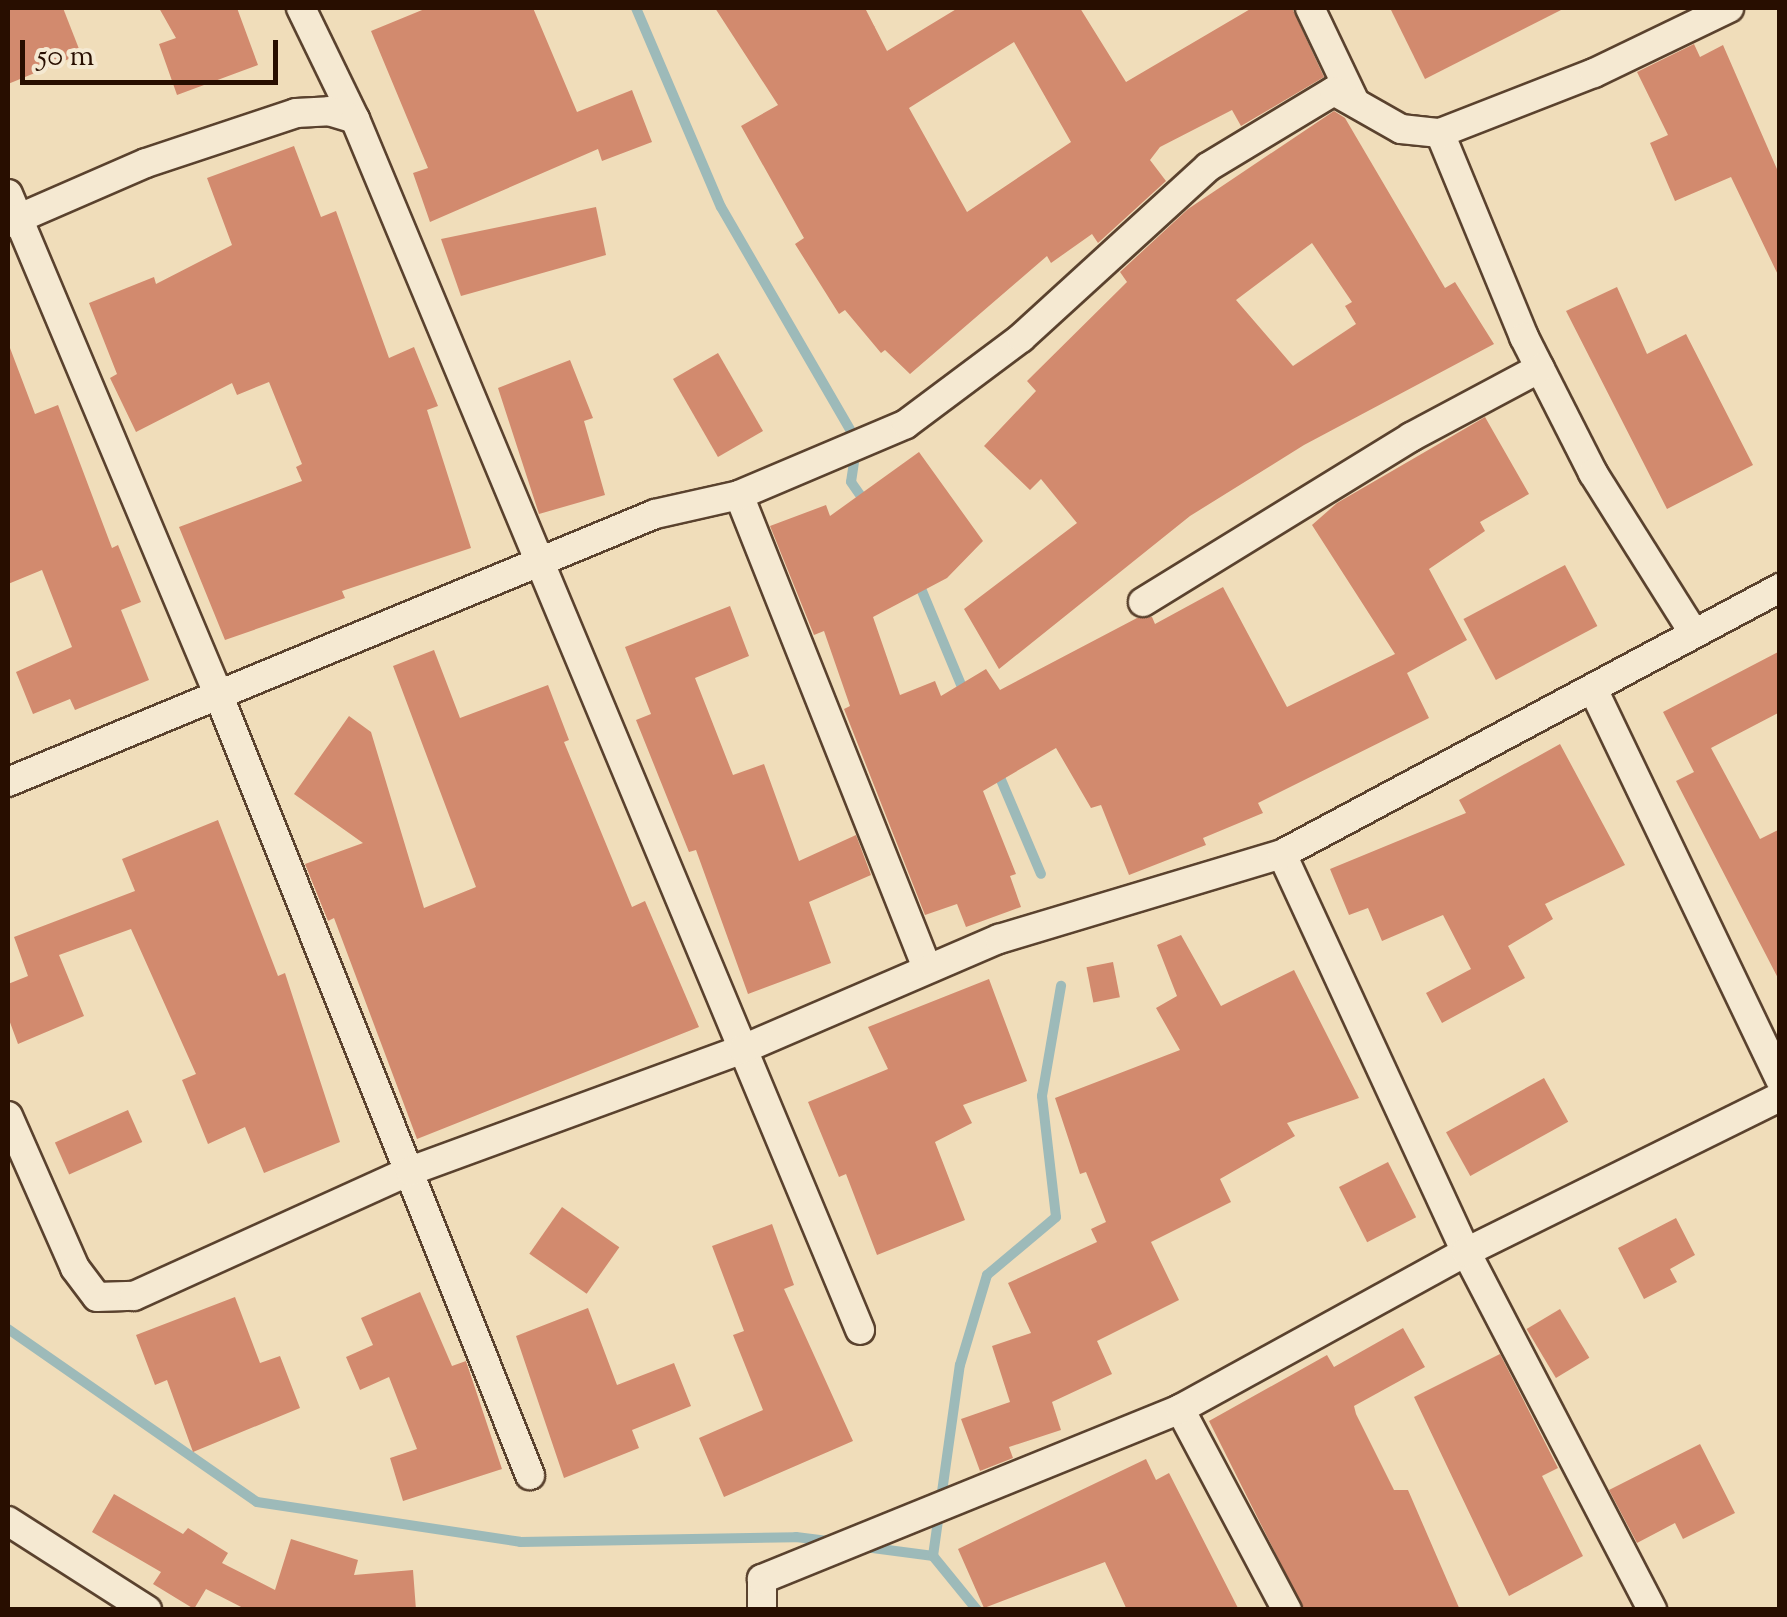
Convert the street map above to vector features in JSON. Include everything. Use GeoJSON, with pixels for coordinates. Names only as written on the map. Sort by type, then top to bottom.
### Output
{"type":"FeatureCollection","features":[{"type":"Feature","properties":{"kind":"street"},"geometry":{"type":"LineString","coordinates":[[302,8],[355,120],[541,560],[860,1330]]}},
{"type":"Feature","properties":{"kind":"street"},"geometry":{"type":"LineString","coordinates":[[1310,8],[1353,98]]}},
{"type":"Feature","properties":{"kind":"street"},"geometry":{"type":"LineString","coordinates":[[8,782],[541,560],[679,505],[739,495],[906,424],[1036,326],[1208,167],[1334,92],[1353,98],[1400,129],[1440,132],[1594,73],[1729,8]]}},
{"type":"Feature","properties":{"kind":"street"},"geometry":{"type":"LineString","coordinates":[[355,120],[329,111],[296,113],[11,212],[219,696],[530,1475]]}},
{"type":"Feature","properties":{"kind":"street"},"geometry":{"type":"LineString","coordinates":[[1440,132],[1540,368],[1592,473],[1693,632]]}},
{"type":"Feature","properties":{"kind":"street"},"geometry":{"type":"LineString","coordinates":[[1143,602],[1412,437],[1540,368]]}},
{"type":"Feature","properties":{"kind":"street"},"geometry":{"type":"LineString","coordinates":[[739,495],[928,968]]}},
{"type":"Feature","properties":{"kind":"street"},"geometry":{"type":"LineString","coordinates":[[8,1116],[75,1268],[97,1297],[134,1296],[410,1171],[743,1049],[998,940],[1282,854],[1780,588]]}},
{"type":"Feature","properties":{"kind":"street"},"geometry":{"type":"LineString","coordinates":[[1593,689],[1780,1080]]}},
{"type":"Feature","properties":{"kind":"street"},"geometry":{"type":"LineString","coordinates":[[1282,854],[1466,1252],[1652,1610]]}},
{"type":"Feature","properties":{"kind":"street"},"geometry":{"type":"LineString","coordinates":[[762,1610],[762,1580],[1180,1409],[1466,1252],[1780,1097]]}},
{"type":"Feature","properties":{"kind":"street"},"geometry":{"type":"LineString","coordinates":[[1180,1409],[1287,1610]]}},
{"type":"Feature","properties":{"kind":"street"},"geometry":{"type":"LineString","coordinates":[[8,1522],[147,1610]]}},
{"type":"Feature","properties":{"kind":"building"},"geometry":{"type":"Polygon","coordinates":[[[8,8],[63,8],[81,54],[8,84],[8,8]]]}},
{"type":"Feature","properties":{"kind":"building"},"geometry":{"type":"Polygon","coordinates":[[[159,8],[237,8],[258,65],[177,95],[159,44],[176,38],[159,8]]]}},
{"type":"Feature","properties":{"kind":"building"},"geometry":{"type":"Polygon","coordinates":[[[427,8],[533,8],[577,112],[632,90],[652,142],[602,161],[598,149],[430,222],[413,173],[428,168],[371,31],[427,8]]]}},
{"type":"Feature","properties":{"kind":"building"},"geometry":{"type":"Polygon","coordinates":[[[715,8],[865,8],[887,51],[958,8],[1080,8],[1126,82],[1252,8],[1292,8],[1324,77],[1241,126],[1232,110],[1160,147],[1150,160],[1166,181],[1098,243],[1092,234],[1051,263],[1047,256],[910,374],[885,350],[881,353],[845,310],[839,314],[795,244],[804,238],[741,126],[778,105],[715,8]],[[1014,42],[909,108],[967,212],[1071,142],[1014,42]]]}},
{"type":"Feature","properties":{"kind":"building"},"geometry":{"type":"Polygon","coordinates":[[[1390,8],[1565,8],[1425,79],[1390,8]]]}},
{"type":"Feature","properties":{"kind":"building"},"geometry":{"type":"Polygon","coordinates":[[[1694,44],[1700,57],[1723,45],[1780,176],[1780,279],[1731,177],[1675,201],[1650,143],[1668,135],[1637,72],[1694,44]]]}},
{"type":"Feature","properties":{"kind":"building"},"geometry":{"type":"Polygon","coordinates":[[[1334,111],[1345,118],[1445,288],[1455,282],[1494,344],[1304,445],[1190,516],[999,669],[964,609],[1077,523],[1041,479],[1030,490],[984,446],[1036,391],[1027,381],[1127,282],[1120,272],[1188,209],[1334,111]],[[1312,243],[1236,300],[1293,366],[1356,324],[1345,306],[1352,302],[1312,243]]]}},
{"type":"Feature","properties":{"kind":"building"},"geometry":{"type":"Polygon","coordinates":[[[294,146],[321,217],[336,211],[389,358],[414,347],[438,406],[427,410],[471,548],[342,591],[345,598],[225,640],[179,527],[302,481],[296,467],[302,464],[269,382],[237,395],[232,383],[136,432],[110,378],[117,374],[89,303],[154,277],[156,284],[232,245],[207,178],[294,146]]]}},
{"type":"Feature","properties":{"kind":"building"},"geometry":{"type":"Polygon","coordinates":[[[596,207],[606,255],[461,296],[441,239],[596,207]]]}},
{"type":"Feature","properties":{"kind":"building"},"geometry":{"type":"Polygon","coordinates":[[[1617,287],[1647,354],[1686,334],[1753,465],[1667,509],[1566,311],[1617,287]]]}},
{"type":"Feature","properties":{"kind":"building"},"geometry":{"type":"Polygon","coordinates":[[[10,348],[35,414],[58,405],[112,548],[118,545],[141,602],[121,610],[149,680],[75,710],[70,699],[33,714],[16,672],[72,647],[42,570],[8,584],[10,348]]]}},
{"type":"Feature","properties":{"kind":"building"},"geometry":{"type":"Polygon","coordinates":[[[718,353],[763,431],[718,457],[673,379],[718,353]]]}},
{"type":"Feature","properties":{"kind":"building"},"geometry":{"type":"Polygon","coordinates":[[[570,360],[593,418],[584,421],[605,495],[539,514],[498,388],[570,360]]]}},
{"type":"Feature","properties":{"kind":"building"},"geometry":{"type":"Polygon","coordinates":[[[1485,417],[1529,494],[1480,522],[1485,531],[1429,569],[1467,640],[1407,673],[1429,718],[1258,803],[1263,813],[1203,838],[1206,845],[1129,875],[1101,805],[1091,808],[1056,748],[983,791],[1016,874],[1010,876],[1021,907],[966,927],[957,904],[925,915],[844,709],[850,706],[824,631],[814,635],[770,526],[826,505],[830,516],[919,452],[983,541],[947,578],[873,617],[900,695],[935,681],[941,696],[986,669],[1000,690],[1137,618],[1152,617],[1155,624],[1223,587],[1287,707],[1395,654],[1312,525],[1337,503],[1485,417]]]}},
{"type":"Feature","properties":{"kind":"building"},"geometry":{"type":"Polygon","coordinates":[[[1565,565],[1597,626],[1496,680],[1463,619],[1565,565]]]}},
{"type":"Feature","properties":{"kind":"building"},"geometry":{"type":"Polygon","coordinates":[[[730,606],[749,656],[695,678],[733,775],[764,764],[799,861],[856,835],[871,875],[809,902],[831,963],[748,994],[696,850],[689,852],[636,720],[651,714],[625,647],[730,606]]]}},
{"type":"Feature","properties":{"kind":"building"},"geometry":{"type":"Polygon","coordinates":[[[434,650],[460,718],[548,685],[569,740],[564,742],[632,907],[645,901],[699,1027],[417,1139],[334,918],[328,921],[305,864],[363,843],[294,794],[349,716],[371,732],[424,908],[476,887],[393,666],[434,650]]]}},
{"type":"Feature","properties":{"kind":"building"},"geometry":{"type":"Polygon","coordinates":[[[1780,651],[1780,712],[1711,748],[1760,839],[1780,829],[1780,982],[1676,781],[1694,772],[1663,712],[1780,651]]]}},
{"type":"Feature","properties":{"kind":"building"},"geometry":{"type":"Polygon","coordinates":[[[1560,744],[1625,865],[1545,904],[1553,919],[1508,946],[1525,978],[1442,1023],[1426,993],[1471,969],[1443,915],[1382,941],[1368,908],[1349,915],[1330,869],[1466,813],[1459,800],[1560,744]]]}},
{"type":"Feature","properties":{"kind":"building"},"geometry":{"type":"Polygon","coordinates":[[[218,820],[278,976],[285,973],[340,1142],[264,1173],[245,1127],[208,1144],[182,1080],[196,1074],[131,929],[59,955],[84,1016],[18,1044],[8,1017],[8,984],[28,976],[14,937],[135,891],[122,859],[218,820]]]}},
{"type":"Feature","properties":{"kind":"building"},"geometry":{"type":"Polygon","coordinates":[[[1181,935],[1221,1006],[1294,970],[1359,1098],[1287,1123],[1295,1136],[1220,1179],[1231,1202],[1151,1242],[1179,1300],[1097,1341],[1112,1374],[1052,1402],[1061,1430],[1009,1447],[1013,1458],[980,1471],[961,1419],[1010,1402],[992,1346],[1031,1333],[1008,1283],[1097,1242],[1091,1229],[1106,1222],[1086,1172],[1080,1174],[1055,1098],[1180,1050],[1156,1008],[1177,996],[1157,945],[1181,935]]]}},
{"type":"Feature","properties":{"kind":"building"},"geometry":{"type":"Polygon","coordinates":[[[1113,962],[1120,997],[1093,1002],[1086,967],[1113,962]]]}},
{"type":"Feature","properties":{"kind":"building"},"geometry":{"type":"Polygon","coordinates":[[[989,979],[1027,1081],[963,1105],[972,1123],[935,1142],[965,1220],[877,1255],[846,1174],[839,1177],[808,1102],[888,1069],[868,1027],[989,979]]]}},
{"type":"Feature","properties":{"kind":"building"},"geometry":{"type":"Polygon","coordinates":[[[1544,1078],[1568,1122],[1470,1176],[1446,1132],[1544,1078]]]}},
{"type":"Feature","properties":{"kind":"building"},"geometry":{"type":"Polygon","coordinates":[[[128,1110],[142,1142],[69,1175],[55,1143],[128,1110]]]}},
{"type":"Feature","properties":{"kind":"building"},"geometry":{"type":"Polygon","coordinates":[[[1388,1162],[1416,1217],[1367,1242],[1339,1187],[1388,1162]]]}},
{"type":"Feature","properties":{"kind":"building"},"geometry":{"type":"Polygon","coordinates":[[[562,1207],[619,1247],[587,1294],[529,1254],[562,1207]]]}},
{"type":"Feature","properties":{"kind":"building"},"geometry":{"type":"Polygon","coordinates":[[[1676,1218],[1695,1255],[1670,1269],[1677,1282],[1644,1299],[1618,1248],[1676,1218]]]}},
{"type":"Feature","properties":{"kind":"building"},"geometry":{"type":"Polygon","coordinates":[[[772,1224],[794,1285],[784,1289],[853,1441],[724,1497],[699,1438],[763,1410],[733,1335],[744,1331],[712,1246],[772,1224]]]}},
{"type":"Feature","properties":{"kind":"building"},"geometry":{"type":"Polygon","coordinates":[[[420,1292],[452,1366],[466,1361],[502,1469],[403,1501],[390,1458],[417,1449],[389,1377],[360,1390],[346,1357],[373,1345],[361,1318],[420,1292]]]}},
{"type":"Feature","properties":{"kind":"building"},"geometry":{"type":"Polygon","coordinates":[[[235,1297],[260,1363],[280,1356],[300,1408],[193,1452],[167,1380],[155,1385],[136,1335],[235,1297]]]}},
{"type":"Feature","properties":{"kind":"building"},"geometry":{"type":"Polygon","coordinates":[[[588,1308],[617,1385],[674,1363],[691,1406],[632,1430],[639,1448],[564,1478],[516,1336],[588,1308]]]}},
{"type":"Feature","properties":{"kind":"building"},"geometry":{"type":"Polygon","coordinates":[[[1560,1309],[1589,1358],[1556,1378],[1527,1329],[1560,1309]]]}},
{"type":"Feature","properties":{"kind":"building"},"geometry":{"type":"Polygon","coordinates":[[[1403,1328],[1425,1367],[1354,1406],[1394,1490],[1408,1490],[1460,1610],[1304,1610],[1209,1421],[1327,1355],[1334,1367],[1403,1328]]]}},
{"type":"Feature","properties":{"kind":"building"},"geometry":{"type":"Polygon","coordinates":[[[1500,1354],[1558,1468],[1542,1476],[1583,1556],[1509,1596],[1414,1397],[1500,1354]]]}},
{"type":"Feature","properties":{"kind":"building"},"geometry":{"type":"Polygon","coordinates":[[[1700,1444],[1735,1513],[1683,1539],[1675,1523],[1637,1543],[1609,1490],[1700,1444]]]}},
{"type":"Feature","properties":{"kind":"building"},"geometry":{"type":"Polygon","coordinates":[[[1146,1459],[1156,1480],[1169,1473],[1239,1610],[1127,1610],[1105,1562],[984,1608],[958,1549],[1146,1459]]]}},
{"type":"Feature","properties":{"kind":"building"},"geometry":{"type":"Polygon","coordinates":[[[114,1494],[183,1534],[188,1528],[228,1553],[222,1563],[275,1590],[291,1539],[358,1560],[354,1575],[413,1570],[416,1610],[247,1610],[206,1589],[194,1609],[153,1584],[161,1572],[92,1532],[114,1494]]]}},
{"type":"Feature","properties":{"kind":"waterway"},"geometry":{"type":"LineString","coordinates":[[636,8],[721,207],[857,442],[851,482],[865,502]]}},
{"type":"Feature","properties":{"kind":"waterway"},"geometry":{"type":"LineString","coordinates":[[917,579],[966,697]]}},
{"type":"Feature","properties":{"kind":"waterway"},"geometry":{"type":"LineString","coordinates":[[996,768],[1041,874]]}},
{"type":"Feature","properties":{"kind":"waterway"},"geometry":{"type":"LineString","coordinates":[[933,1556],[960,1365],[987,1275],[1056,1217],[1042,1096],[1061,986]]}},
{"type":"Feature","properties":{"kind":"waterway"},"geometry":{"type":"LineString","coordinates":[[8,1329],[257,1502],[520,1542],[796,1537],[834,1542]]}},
{"type":"Feature","properties":{"kind":"waterway"},"geometry":{"type":"LineString","coordinates":[[865,1547],[933,1556],[977,1610]]}}]}
